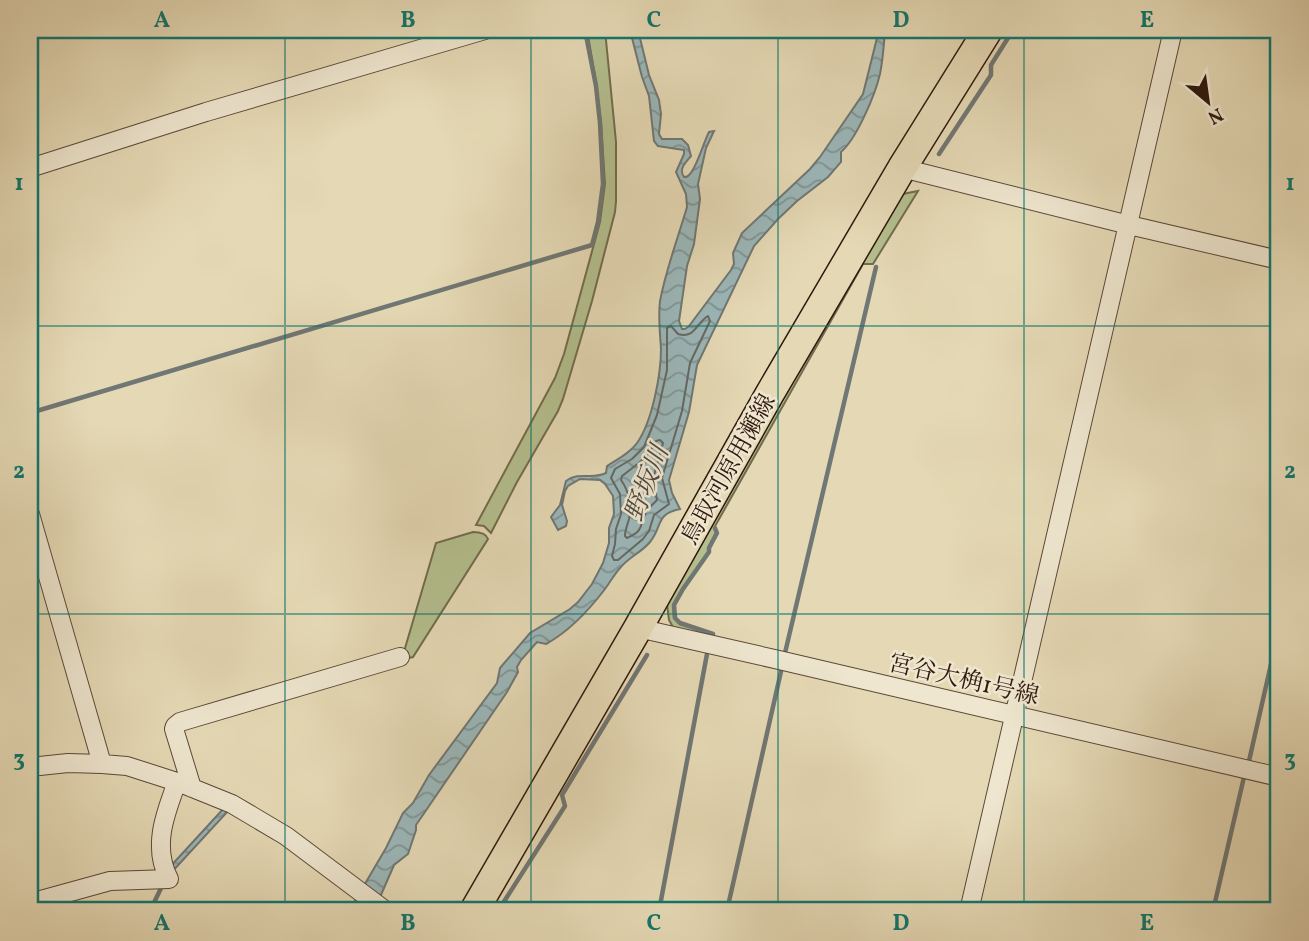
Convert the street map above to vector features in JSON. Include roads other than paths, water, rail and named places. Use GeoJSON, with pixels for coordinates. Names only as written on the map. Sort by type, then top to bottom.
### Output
{"type":"FeatureCollection","features":[{"type":"Feature","properties":{"kind":"main road","name":"鳥取河原用瀬線"},"geometry":{"type":"LineString","coordinates":[[474,911],[769,395],[902,168],[988,30]]}},
{"type":"Feature","properties":{"kind":"street"},"geometry":{"type":"LineString","coordinates":[[30,168],[206,112],[485,30]]}},
{"type":"Feature","properties":{"kind":"street"},"geometry":{"type":"LineString","coordinates":[[969,911],[1173,30]]}},
{"type":"Feature","properties":{"kind":"street"},"geometry":{"type":"LineString","coordinates":[[902,168],[1279,260]]}},
{"type":"Feature","properties":{"kind":"street"},"geometry":{"type":"LineString","coordinates":[[30,514],[102,764]]}},
{"type":"Feature","properties":{"kind":"street","name":"宮谷大桷1号線"},"geometry":{"type":"LineString","coordinates":[[638,628],[1279,777]]}},
{"type":"Feature","properties":{"kind":"street"},"geometry":{"type":"LineString","coordinates":[[30,903],[110,881],[169,880],[164,869],[160,842],[161,829],[184,785],[174,729],[180,722],[400,657]]}},
{"type":"Feature","properties":{"kind":"street"},"geometry":{"type":"LineString","coordinates":[[30,767],[68,763],[127,766],[232,804],[308,851],[386,911]]}},
{"type":"Feature","properties":{"kind":"water","name":"野坂川"},"geometry":{"type":"Polygon","coordinates":[[[630,30],[638,30],[649,75],[659,100],[659,134],[662,139],[682,139],[688,145],[691,156],[682,168],[684,177],[692,172],[709,132],[714,131],[706,148],[698,184],[700,199],[694,244],[687,266],[679,321],[682,329],[685,329],[731,270],[734,264],[733,253],[742,233],[810,169],[863,94],[879,30],[885,30],[878,83],[859,127],[841,152],[841,162],[828,177],[778,219],[754,246],[697,365],[689,412],[669,480],[680,509],[663,517],[650,542],[624,563],[578,620],[546,644],[537,642],[521,660],[507,692],[416,825],[408,854],[394,865],[374,911],[349,911],[403,813],[413,803],[429,775],[497,683],[500,668],[530,633],[578,602],[603,563],[614,514],[613,496],[605,484],[600,480],[580,479],[568,486],[562,505],[566,526],[558,530],[551,517],[560,505],[566,481],[606,473],[607,466],[624,456],[637,443],[647,423],[659,372],[660,301],[687,207],[686,194],[676,172],[684,150],[658,146],[654,141],[649,96],[630,30]]]}},
{"type":"Feature","properties":{"kind":"water"},"geometry":{"type":"Polygon","coordinates":[[[225,807],[230,809],[170,874],[167,870],[225,807]]]}},
{"type":"Feature","properties":{"kind":"waterway"},"geometry":{"type":"LineString","coordinates":[[30,413],[592,245],[603,184],[596,86],[585,30]]}},
{"type":"Feature","properties":{"kind":"waterway"},"geometry":{"type":"LineString","coordinates":[[939,154],[991,75],[991,65],[1013,30]]}},
{"type":"Feature","properties":{"kind":"waterway"},"geometry":{"type":"LineString","coordinates":[[785,653],[876,267]]}},
{"type":"Feature","properties":{"kind":"waterway"},"geometry":{"type":"LineString","coordinates":[[713,634],[680,623],[675,618],[674,605],[709,552],[717,533],[715,528]]}},
{"type":"Feature","properties":{"kind":"waterway"},"geometry":{"type":"LineString","coordinates":[[1249,761],[1279,629]]}},
{"type":"Feature","properties":{"kind":"waterway"},"geometry":{"type":"LineString","coordinates":[[659,911],[707,654]]}},
{"type":"Feature","properties":{"kind":"waterway"},"geometry":{"type":"LineString","coordinates":[[498,911],[565,806],[562,795],[647,655]]}},
{"type":"Feature","properties":{"kind":"waterway"},"geometry":{"type":"LineString","coordinates":[[728,906],[782,667]]}},
{"type":"Feature","properties":{"kind":"waterway"},"geometry":{"type":"LineString","coordinates":[[1213,911],[1244,777]]}},
{"type":"Feature","properties":{"kind":"waterway"},"geometry":{"type":"LineString","coordinates":[[150,911],[163,884]]}}]}
